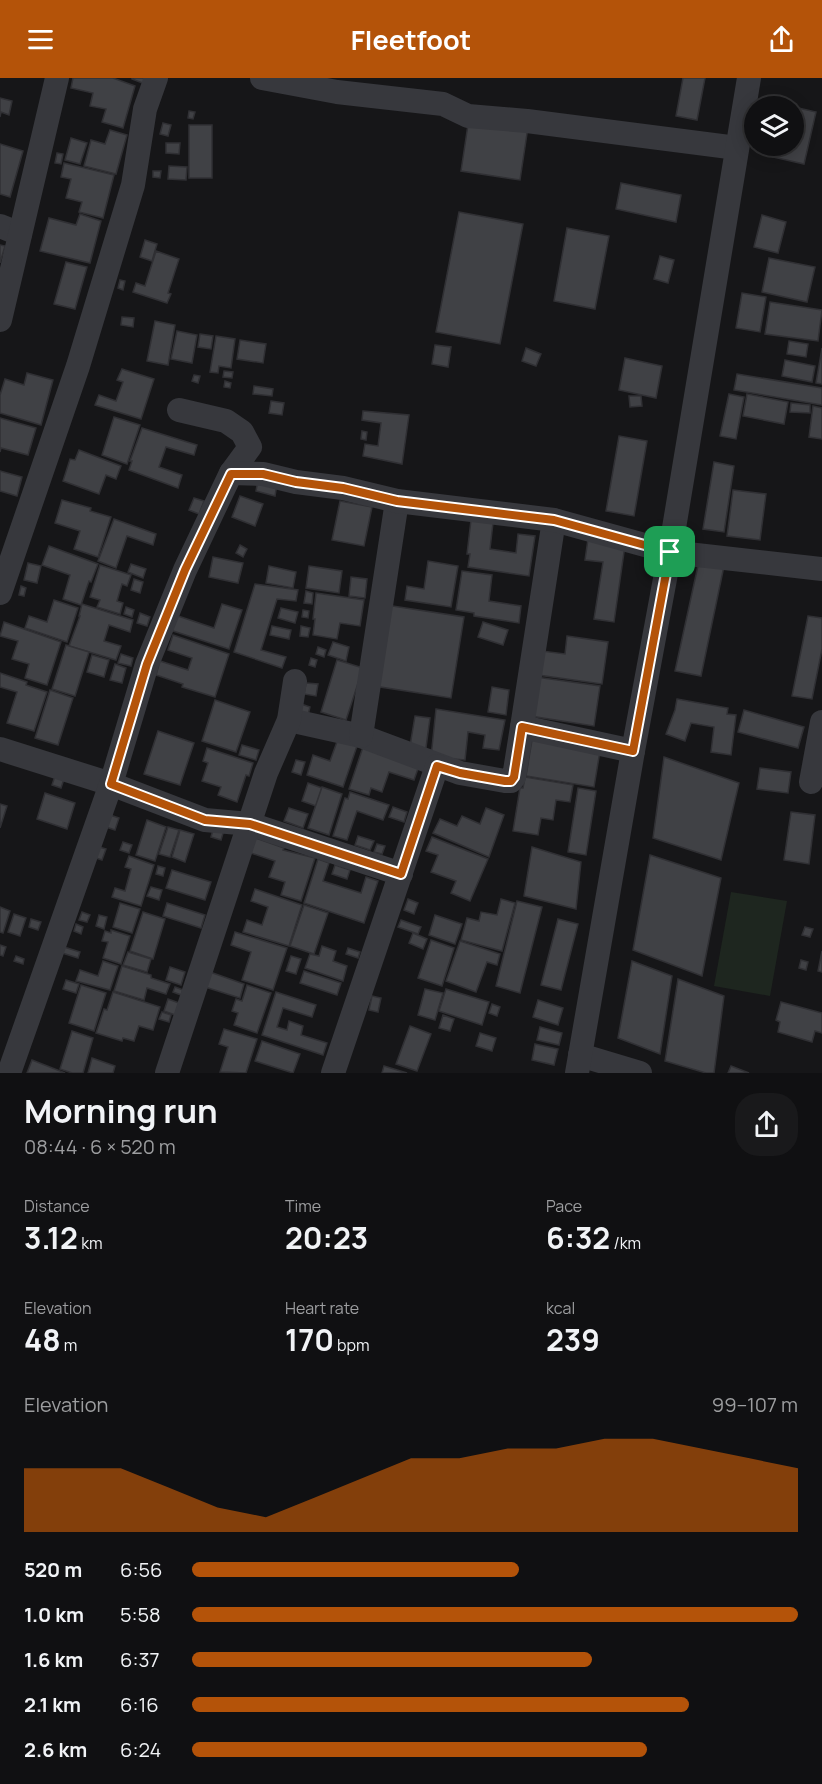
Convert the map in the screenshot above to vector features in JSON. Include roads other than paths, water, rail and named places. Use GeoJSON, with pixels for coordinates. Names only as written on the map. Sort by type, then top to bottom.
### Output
{"type":"FeatureCollection","features":[{"type":"Feature","properties":{"kind":"street"},"geometry":{"type":"LineString","coordinates":[[0,320],[10,230],[57,78]]}},
{"type":"Feature","properties":{"kind":"street"},"geometry":{"type":"LineString","coordinates":[[3,576],[85,344],[133,185],[146,109],[156,78]]}},
{"type":"Feature","properties":{"kind":"street"},"geometry":{"type":"LineString","coordinates":[[262,78],[337,92],[443,104],[468,116],[527,121],[737,148]]}},
{"type":"Feature","properties":{"kind":"street"},"geometry":{"type":"LineString","coordinates":[[640,1073],[578,1064],[670,552],[749,78]]}},
{"type":"Feature","properties":{"kind":"street"},"geometry":{"type":"LineString","coordinates":[[9,1073],[111,784],[147,664],[185,570],[231,474],[250,447],[242,432],[226,421],[179,410]]}},
{"type":"Feature","properties":{"kind":"street"},"geometry":{"type":"LineString","coordinates":[[231,474],[263,474],[296,482],[343,488],[397,501],[554,520],[670,552],[822,570]]}},
{"type":"Feature","properties":{"kind":"street"},"geometry":{"type":"LineString","coordinates":[[361,736],[397,501]]}},
{"type":"Feature","properties":{"kind":"street"},"geometry":{"type":"LineString","coordinates":[[289,720],[361,736],[460,773],[511,781],[514,777],[554,520]]}},
{"type":"Feature","properties":{"kind":"street"},"geometry":{"type":"LineString","coordinates":[[168,1073],[266,773],[289,720],[295,681]]}},
{"type":"Feature","properties":{"kind":"street"},"geometry":{"type":"LineString","coordinates":[[811,782],[822,722]]}},
{"type":"Feature","properties":{"kind":"street"},"geometry":{"type":"LineString","coordinates":[[522,727],[633,751]]}},
{"type":"Feature","properties":{"kind":"street"},"geometry":{"type":"LineString","coordinates":[[0,749],[111,784],[205,820],[250,824],[401,874]]}},
{"type":"Feature","properties":{"kind":"street"},"geometry":{"type":"LineString","coordinates":[[333,1073],[437,766]]}}]}
